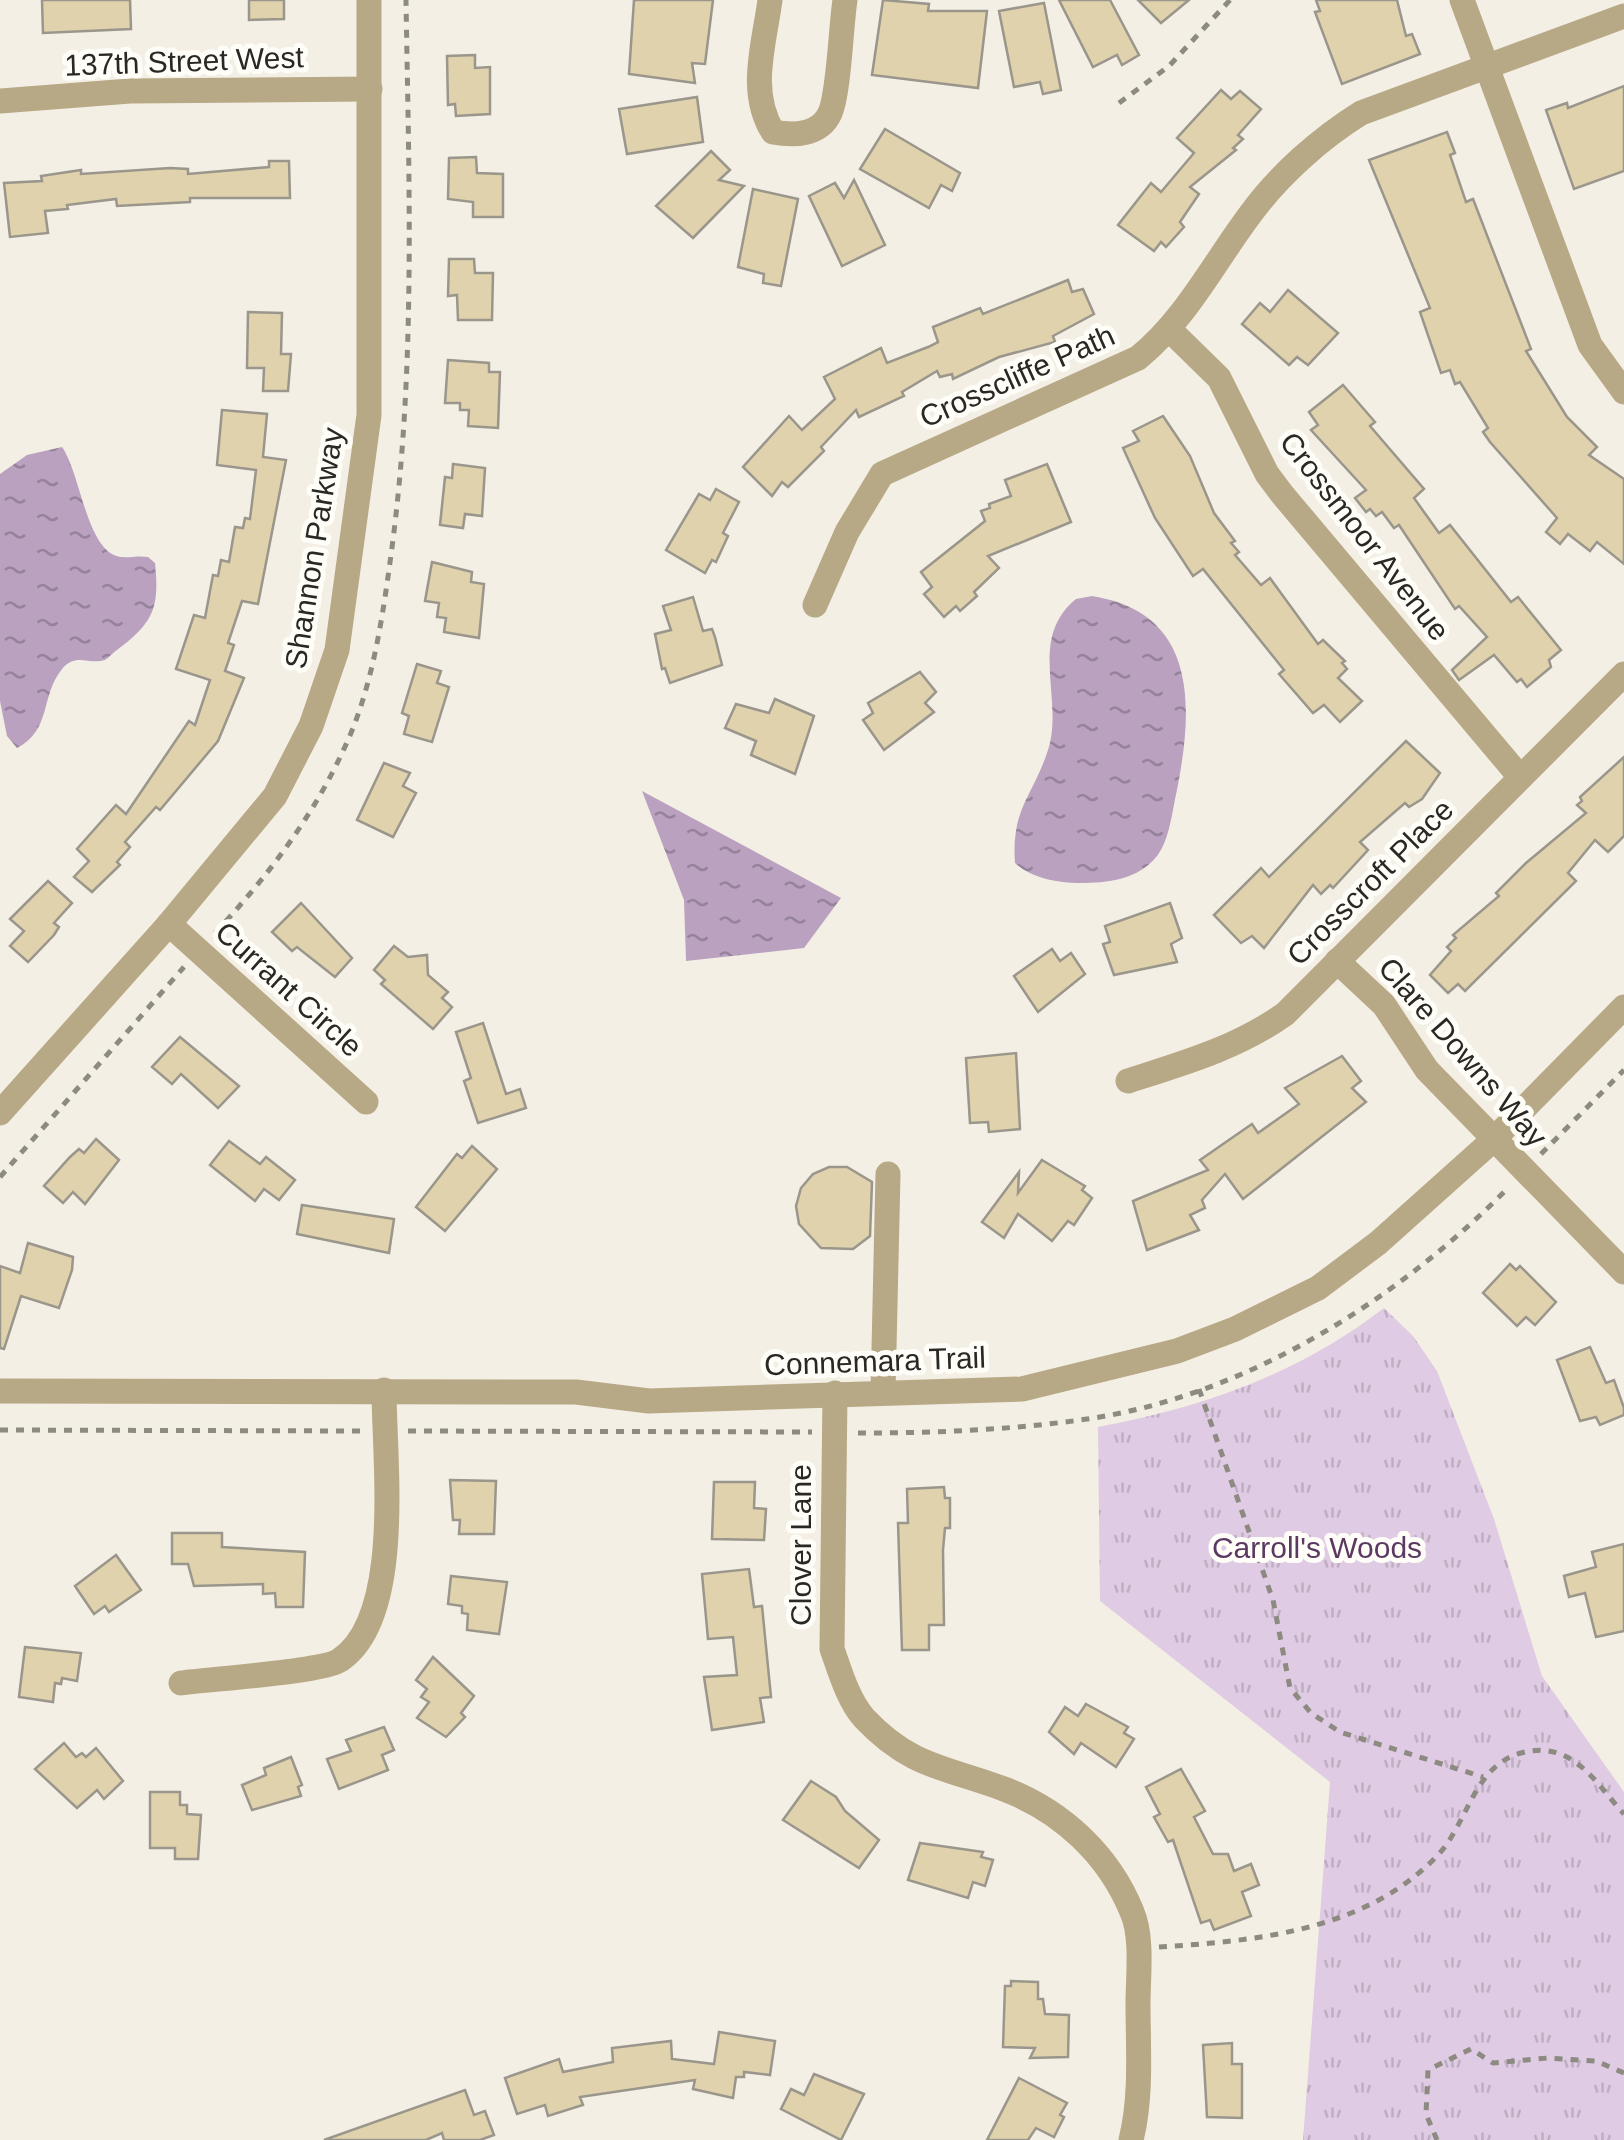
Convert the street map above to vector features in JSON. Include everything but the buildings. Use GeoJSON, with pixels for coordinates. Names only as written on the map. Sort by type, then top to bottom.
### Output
{"type":"FeatureCollection","features":[{"type":"Feature","properties":{"kind":"street","name":"Shannon Parkway"},"geometry":{"type":"LineString","coordinates":[[0,1113],[169,924],[275,796],[311,726],[337,650],[369,415],[369,0]]}},
{"type":"Feature","properties":{"kind":"street"},"geometry":{"type":"LineString","coordinates":[[770,0],[759,110],[774,132],[791,136],[813,131],[830,114],[845,0]]}},
{"type":"Feature","properties":{"kind":"street"},"geometry":{"type":"LineString","coordinates":[[1462,0],[1590,345],[1624,392]]}},
{"type":"Feature","properties":{"kind":"street","name":"Crosscliffe Path"},"geometry":{"type":"LineString","coordinates":[[815,605],[847,532],[882,474],[1111,373],[1171,331],[1254,209],[1332,131],[1361,114],[1624,16]]}},
{"type":"Feature","properties":{"kind":"street","name":"137th Street West"},"geometry":{"type":"LineString","coordinates":[[0,101],[130,91],[370,89]]}},
{"type":"Feature","properties":{"kind":"street","name":"Crossmoor Avenue"},"geometry":{"type":"LineString","coordinates":[[1171,331],[1220,378],[1266,474],[1520,777]]}},
{"type":"Feature","properties":{"kind":"street","name":"Crosscroft Place"},"geometry":{"type":"LineString","coordinates":[[1128,1082],[1254,1036],[1285,1014],[1624,674]]}},
{"type":"Feature","properties":{"kind":"street","name":"Currant Circle"},"geometry":{"type":"LineString","coordinates":[[169,924],[366,1102]]}},
{"type":"Feature","properties":{"kind":"street","name":"Clare Downs Way"},"geometry":{"type":"LineString","coordinates":[[1337,961],[1384,1004],[1411,1052],[1492,1141],[1624,1272]]}},
{"type":"Feature","properties":{"kind":"street","name":"Connemara Trail"},"geometry":{"type":"LineString","coordinates":[[0,1391],[576,1392],[648,1401],[1022,1390],[1128,1365],[1235,1329],[1318,1288],[1378,1243],[1492,1141],[1624,1007]]}},
{"type":"Feature","properties":{"kind":"street"},"geometry":{"type":"LineString","coordinates":[[883,1392],[888,1174]]}},
{"type":"Feature","properties":{"kind":"street"},"geometry":{"type":"LineString","coordinates":[[181,1683],[338,1662],[364,1634],[384,1579],[384,1390]]}},
{"type":"Feature","properties":{"kind":"street","name":"Clover Lane"},"geometry":{"type":"LineString","coordinates":[[835,1393],[832,1649],[862,1715],[928,1767],[1006,1790],[1058,1817],[1089,1842],[1134,1915],[1138,2092],[1130,2140]]}},
{"type":"Feature","properties":{"kind":"path"},"geometry":{"type":"LineString","coordinates":[[0,1178],[297,835],[352,730],[370,671],[400,488],[408,369],[406,0]]}},
{"type":"Feature","properties":{"kind":"path"},"geometry":{"type":"LineString","coordinates":[[1119,103],[1169,66],[1230,0]]}},
{"type":"Feature","properties":{"kind":"path"},"geometry":{"type":"LineString","coordinates":[[0,1430],[832,1432],[987,1429],[1090,1419],[1199,1388],[1326,1332],[1442,1250],[1624,1070]]}},
{"type":"Feature","properties":{"kind":"path"},"geometry":{"type":"LineString","coordinates":[[1199,1388],[1273,1600],[1290,1688],[1311,1713],[1340,1732],[1482,1777]]}},
{"type":"Feature","properties":{"kind":"path"},"geometry":{"type":"LineString","coordinates":[[1136,1948],[1242,1941],[1334,1921],[1399,1884],[1436,1856],[1472,1802],[1482,1777],[1516,1754],[1538,1749],[1567,1754],[1589,1771],[1624,1814]]}},
{"type":"Feature","properties":{"kind":"path"},"geometry":{"type":"LineString","coordinates":[[1437,2140],[1426,2114],[1428,2070],[1472,2048],[1494,2064],[1548,2058],[1596,2061],[1624,2073]]}},
{"type":"Feature","properties":{"kind":"green space","name":"Carroll's Woods"},"geometry":{"type":"Polygon","coordinates":[[[1384,1308],[1413,1336],[1437,1371],[1494,1519],[1542,1676],[1624,1792],[1624,2140],[1303,2140],[1330,1782],[1100,1601],[1098,1427],[1175,1410],[1248,1385],[1319,1351],[1384,1308]]]}},
{"type":"Feature","properties":{"kind":"water"},"geometry":{"type":"Polygon","coordinates":[[[62,447],[97,538],[116,556],[148,557],[155,563],[156,593],[146,623],[106,659],[72,661],[62,669],[36,732],[17,748],[7,736],[0,701],[0,474],[27,455],[62,447]]]}},
{"type":"Feature","properties":{"kind":"water"},"geometry":{"type":"Polygon","coordinates":[[[1092,596],[1127,606],[1153,622],[1170,643],[1181,669],[1186,727],[1170,824],[1157,856],[1141,870],[1122,878],[1072,883],[1046,879],[1015,863],[1016,830],[1052,733],[1053,633],[1061,615],[1076,599],[1092,596]]]}},
{"type":"Feature","properties":{"kind":"water"},"geometry":{"type":"Polygon","coordinates":[[[642,791],[841,898],[804,948],[686,961],[684,900],[642,791]]]}}]}
